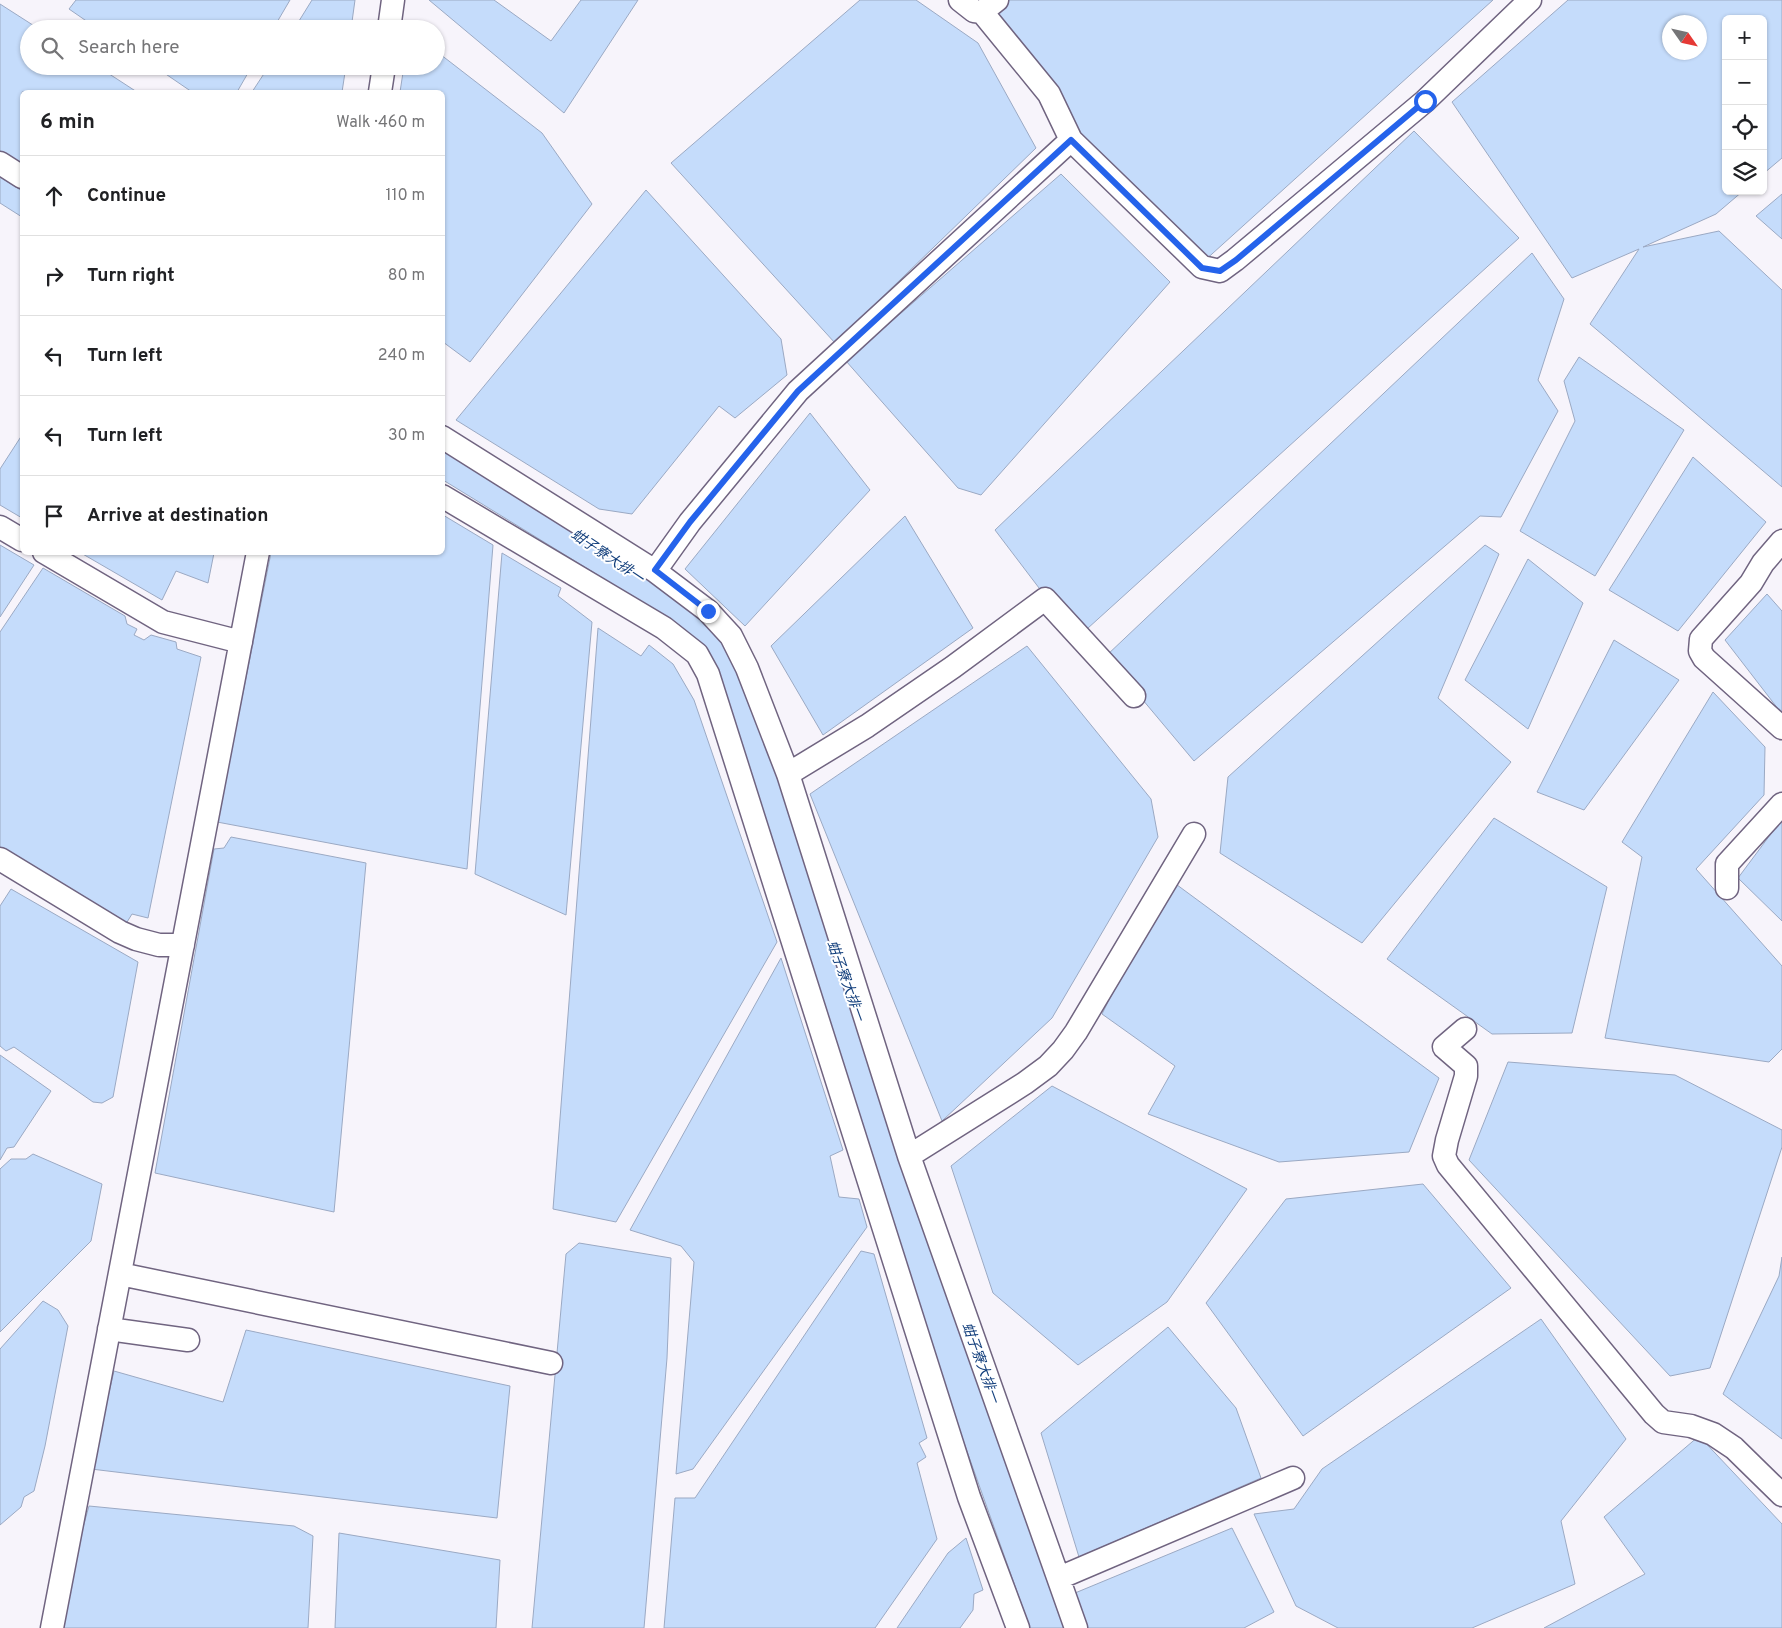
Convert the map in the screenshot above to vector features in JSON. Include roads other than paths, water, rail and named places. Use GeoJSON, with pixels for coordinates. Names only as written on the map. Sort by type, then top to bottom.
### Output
{"type":"FeatureCollection","features":[{"type":"Feature","properties":{"kind":"street"},"geometry":{"type":"LineString","coordinates":[[390,20],[393,0]]}},
{"type":"Feature","properties":{"kind":"street"},"geometry":{"type":"LineString","coordinates":[[960,0],[974,11],[989,6],[1049,94],[1071,140],[1202,268],[1220,271],[1236,260],[1425,101],[1530,0]]}},
{"type":"Feature","properties":{"kind":"street"},"geometry":{"type":"LineString","coordinates":[[380,90],[383,75]]}},
{"type":"Feature","properties":{"kind":"street"},"geometry":{"type":"LineString","coordinates":[[655,570],[690,522],[798,391],[1071,140]]}},
{"type":"Feature","properties":{"kind":"street"},"geometry":{"type":"LineString","coordinates":[[0,163],[20,176]]}},
{"type":"Feature","properties":{"kind":"street"},"geometry":{"type":"LineString","coordinates":[[445,439],[655,570],[708,611],[731,636],[747,668],[788,774],[909,1156],[1076,1628]]}},
{"type":"Feature","properties":{"kind":"street"},"geometry":{"type":"LineString","coordinates":[[445,498],[664,628],[697,654],[708,674],[970,1497],[1018,1628]]}},
{"type":"Feature","properties":{"kind":"street"},"geometry":{"type":"LineString","coordinates":[[0,527],[20,539]]}},
{"type":"Feature","properties":{"kind":"street"},"geometry":{"type":"LineString","coordinates":[[1782,541],[1763,563],[1752,583],[1700,640],[1700,651],[1704,658],[1782,728]]}},
{"type":"Feature","properties":{"kind":"street"},"geometry":{"type":"LineString","coordinates":[[49,555],[164,622],[241,642]]}},
{"type":"Feature","properties":{"kind":"street"},"geometry":{"type":"LineString","coordinates":[[52,1628],[257,555]]}},
{"type":"Feature","properties":{"kind":"street"},"geometry":{"type":"LineString","coordinates":[[788,774],[891,710],[953,668],[1045,599],[1134,696]]}},
{"type":"Feature","properties":{"kind":"street"},"geometry":{"type":"LineString","coordinates":[[1727,888],[1727,864],[1782,804]]}},
{"type":"Feature","properties":{"kind":"street"},"geometry":{"type":"LineString","coordinates":[[909,1156],[1025,1083],[1048,1066],[1064,1050],[1194,834]]}},
{"type":"Feature","properties":{"kind":"street"},"geometry":{"type":"LineString","coordinates":[[0,859],[120,932],[136,939],[159,945],[183,945]]}},
{"type":"Feature","properties":{"kind":"street"},"geometry":{"type":"LineString","coordinates":[[1465,1029],[1444,1047],[1466,1066],[1466,1076],[1446,1140],[1444,1156],[1448,1165],[1654,1414],[1668,1424],[1691,1426],[1713,1434],[1734,1448],[1782,1495]]}},
{"type":"Feature","properties":{"kind":"street"},"geometry":{"type":"LineString","coordinates":[[120,1274],[550,1363]]}},
{"type":"Feature","properties":{"kind":"street"},"geometry":{"type":"LineString","coordinates":[[109,1329],[188,1340]]}},
{"type":"Feature","properties":{"kind":"street"},"geometry":{"type":"LineString","coordinates":[[1059,1578],[1293,1478]]}},
{"type":"Feature","properties":{"kind":"water"},"geometry":{"type":"Polygon","coordinates":[[[76,0],[290,0],[278,20],[85,20],[69,9],[76,0]]]}},
{"type":"Feature","properties":{"kind":"water"},"geometry":{"type":"Polygon","coordinates":[[[312,0],[355,0],[352,20],[300,20],[312,0]]]}},
{"type":"Feature","properties":{"kind":"water"},"geometry":{"type":"Polygon","coordinates":[[[429,0],[494,0],[551,41],[581,0],[638,0],[564,113],[429,0]]]}},
{"type":"Feature","properties":{"kind":"water"},"geometry":{"type":"Polygon","coordinates":[[[860,0],[916,0],[978,43],[1036,148],[835,343],[671,163],[860,0]]]}},
{"type":"Feature","properties":{"kind":"water"},"geometry":{"type":"Polygon","coordinates":[[[1009,0],[1493,0],[1202,263],[1079,138],[984,20],[1009,0]]]}},
{"type":"Feature","properties":{"kind":"water"},"geometry":{"type":"Polygon","coordinates":[[[1568,0],[1782,0],[1782,158],[1767,171],[1767,15],[1722,15],[1722,195],[1738,195],[1716,214],[1643,247],[1719,231],[1782,290],[1782,487],[1590,324],[1639,249],[1572,278],[1452,102],[1568,0]]]}},
{"type":"Feature","properties":{"kind":"water"},"geometry":{"type":"Polygon","coordinates":[[[0,4],[25,20],[20,20],[20,75],[111,75],[134,90],[20,90],[20,167],[0,152],[0,4]]]}},
{"type":"Feature","properties":{"kind":"water"},"geometry":{"type":"Polygon","coordinates":[[[445,58],[542,133],[592,204],[470,362],[445,343],[445,90],[400,90],[403,75],[445,75],[445,58]]]}},
{"type":"Feature","properties":{"kind":"water"},"geometry":{"type":"Polygon","coordinates":[[[167,75],[247,75],[238,90],[189,90],[167,75]]]}},
{"type":"Feature","properties":{"kind":"water"},"geometry":{"type":"Polygon","coordinates":[[[263,75],[345,75],[342,90],[253,90],[263,75]]]}},
{"type":"Feature","properties":{"kind":"water"},"geometry":{"type":"Polygon","coordinates":[[[1414,131],[1519,238],[1077,638],[995,530],[1414,131]]]}},
{"type":"Feature","properties":{"kind":"water"},"geometry":{"type":"Polygon","coordinates":[[[1061,174],[1170,282],[981,495],[958,488],[846,361],[1061,174]]]}},
{"type":"Feature","properties":{"kind":"water"},"geometry":{"type":"Polygon","coordinates":[[[0,177],[20,190],[20,216],[0,203],[0,177]]]}},
{"type":"Feature","properties":{"kind":"water"},"geometry":{"type":"Polygon","coordinates":[[[646,190],[781,339],[787,375],[735,418],[719,406],[632,514],[599,509],[456,420],[646,190]]]}},
{"type":"Feature","properties":{"kind":"water"},"geometry":{"type":"Polygon","coordinates":[[[1782,194],[1782,239],[1756,216],[1782,194]]]}},
{"type":"Feature","properties":{"kind":"water"},"geometry":{"type":"Polygon","coordinates":[[[1532,253],[1564,299],[1538,380],[1558,411],[1501,517],[1480,516],[1194,761],[1106,656],[1532,253]]]}},
{"type":"Feature","properties":{"kind":"water"},"geometry":{"type":"Polygon","coordinates":[[[1579,357],[1684,430],[1595,576],[1520,531],[1575,421],[1564,381],[1579,357]]]}},
{"type":"Feature","properties":{"kind":"water"},"geometry":{"type":"Polygon","coordinates":[[[810,413],[870,490],[745,626],[685,569],[810,413]]]}},
{"type":"Feature","properties":{"kind":"water"},"geometry":{"type":"Polygon","coordinates":[[[20,438],[20,517],[0,505],[0,469],[20,438]]]}},
{"type":"Feature","properties":{"kind":"water","name":"蚶子寮大排一"},"geometry":{"type":"Polygon","coordinates":[[[445,452],[668,584],[742,663],[1073,1628],[1030,1628],[958,1426],[711,663],[645,604],[445,481],[445,452]]]}},
{"type":"Feature","properties":{"kind":"water"},"geometry":{"type":"Polygon","coordinates":[[[1693,457],[1766,522],[1678,631],[1609,590],[1693,457]]]}},
{"type":"Feature","properties":{"kind":"water"},"geometry":{"type":"Polygon","coordinates":[[[445,516],[493,545],[467,869],[217,822],[271,555],[445,555],[445,516]]]}},
{"type":"Feature","properties":{"kind":"water"},"geometry":{"type":"Polygon","coordinates":[[[905,516],[973,628],[823,735],[771,646],[905,516]]]}},
{"type":"Feature","properties":{"kind":"water"},"geometry":{"type":"Polygon","coordinates":[[[0,545],[34,565],[0,617],[0,545]]]}},
{"type":"Feature","properties":{"kind":"water"},"geometry":{"type":"Polygon","coordinates":[[[1485,545],[1499,554],[1438,698],[1511,762],[1362,943],[1220,853],[1228,777],[1485,545]]]}},
{"type":"Feature","properties":{"kind":"water"},"geometry":{"type":"Polygon","coordinates":[[[502,553],[561,588],[558,596],[592,622],[566,915],[475,874],[502,553]]]}},
{"type":"Feature","properties":{"kind":"water"},"geometry":{"type":"Polygon","coordinates":[[[84,555],[214,555],[208,583],[176,571],[162,600],[84,555]]]}},
{"type":"Feature","properties":{"kind":"water"},"geometry":{"type":"Polygon","coordinates":[[[1528,559],[1583,603],[1528,729],[1465,680],[1528,559]]]}},
{"type":"Feature","properties":{"kind":"water"},"geometry":{"type":"Polygon","coordinates":[[[43,568],[125,616],[127,624],[137,629],[134,635],[144,640],[151,635],[176,642],[177,649],[201,657],[148,918],[132,914],[124,927],[0,857],[0,632],[43,568]]]}},
{"type":"Feature","properties":{"kind":"water"},"geometry":{"type":"Polygon","coordinates":[[[1767,594],[1782,611],[1782,714],[1725,640],[1767,594]]]}},
{"type":"Feature","properties":{"kind":"water"},"geometry":{"type":"Polygon","coordinates":[[[598,628],[641,656],[649,645],[673,664],[694,700],[777,942],[616,1222],[553,1209],[598,628]]]}},
{"type":"Feature","properties":{"kind":"water"},"geometry":{"type":"Polygon","coordinates":[[[1614,640],[1679,680],[1584,810],[1537,792],[1614,640]]]}},
{"type":"Feature","properties":{"kind":"water"},"geometry":{"type":"Polygon","coordinates":[[[1027,646],[1151,799],[1158,837],[1052,1018],[942,1121],[810,794],[1027,646]]]}},
{"type":"Feature","properties":{"kind":"water"},"geometry":{"type":"Polygon","coordinates":[[[1713,692],[1765,747],[1764,795],[1696,869],[1782,966],[1782,1049],[1769,1062],[1605,1038],[1642,857],[1622,842],[1713,692]]]}},
{"type":"Feature","properties":{"kind":"water"},"geometry":{"type":"Polygon","coordinates":[[[1494,818],[1607,887],[1572,1033],[1492,1034],[1387,959],[1494,818]]]}},
{"type":"Feature","properties":{"kind":"water"},"geometry":{"type":"Polygon","coordinates":[[[1782,819],[1782,921],[1738,878],[1782,819]]]}},
{"type":"Feature","properties":{"kind":"water"},"geometry":{"type":"Polygon","coordinates":[[[231,837],[366,863],[334,1212],[155,1173],[214,849],[224,848],[231,837]]]}},
{"type":"Feature","properties":{"kind":"water"},"geometry":{"type":"Polygon","coordinates":[[[1169,879],[1439,1078],[1409,1152],[1279,1162],[1148,1114],[1175,1066],[1102,1014],[1169,879]]]}},
{"type":"Feature","properties":{"kind":"water"},"geometry":{"type":"Polygon","coordinates":[[[11,889],[138,962],[113,1097],[102,1103],[93,1102],[14,1047],[6,1051],[0,1046],[0,906],[11,889]]]}},
{"type":"Feature","properties":{"kind":"water"},"geometry":{"type":"Polygon","coordinates":[[[781,958],[843,1150],[830,1156],[839,1197],[859,1199],[867,1227],[693,1469],[676,1474],[694,1262],[681,1246],[630,1230],[781,958]]]}},
{"type":"Feature","properties":{"kind":"water"},"geometry":{"type":"Polygon","coordinates":[[[0,1055],[51,1091],[14,1147],[7,1148],[0,1160],[0,1055]]]}},
{"type":"Feature","properties":{"kind":"water"},"geometry":{"type":"Polygon","coordinates":[[[1508,1062],[1675,1075],[1782,1130],[1782,1147],[1710,1368],[1670,1376],[1469,1160],[1508,1062]]]}},
{"type":"Feature","properties":{"kind":"water"},"geometry":{"type":"Polygon","coordinates":[[[1052,1086],[1247,1189],[1167,1302],[1078,1365],[993,1293],[951,1166],[1052,1086]]]}},
{"type":"Feature","properties":{"kind":"water"},"geometry":{"type":"Polygon","coordinates":[[[33,1154],[102,1184],[91,1241],[0,1332],[0,1169],[11,1159],[26,1159],[33,1154]]]}},
{"type":"Feature","properties":{"kind":"water"},"geometry":{"type":"Polygon","coordinates":[[[1423,1184],[1511,1288],[1303,1436],[1206,1303],[1286,1199],[1423,1184]]]}},
{"type":"Feature","properties":{"kind":"water"},"geometry":{"type":"Polygon","coordinates":[[[579,1243],[671,1258],[667,1358],[644,1628],[532,1628],[566,1254],[579,1243]]]}},
{"type":"Feature","properties":{"kind":"water"},"geometry":{"type":"Polygon","coordinates":[[[861,1251],[874,1254],[927,1438],[919,1443],[926,1457],[917,1463],[937,1539],[875,1628],[664,1628],[675,1498],[695,1498],[861,1251]]]}},
{"type":"Feature","properties":{"kind":"water"},"geometry":{"type":"Polygon","coordinates":[[[1782,1257],[1782,1439],[1723,1394],[1779,1276],[1782,1257]]]}},
{"type":"Feature","properties":{"kind":"water"},"geometry":{"type":"Polygon","coordinates":[[[43,1301],[58,1310],[68,1326],[45,1446],[34,1491],[24,1497],[21,1507],[0,1525],[0,1349],[43,1301]]]}},
{"type":"Feature","properties":{"kind":"water"},"geometry":{"type":"Polygon","coordinates":[[[1541,1319],[1626,1439],[1561,1521],[1575,1584],[1472,1628],[1338,1628],[1296,1606],[1254,1514],[1294,1509],[1322,1469],[1541,1319]]]}},
{"type":"Feature","properties":{"kind":"water"},"geometry":{"type":"Polygon","coordinates":[[[1168,1327],[1236,1408],[1261,1478],[1079,1557],[1041,1433],[1168,1327]]]}},
{"type":"Feature","properties":{"kind":"water"},"geometry":{"type":"Polygon","coordinates":[[[246,1330],[510,1386],[497,1518],[91,1469],[114,1371],[223,1402],[246,1330]]]}},
{"type":"Feature","properties":{"kind":"water"},"geometry":{"type":"Polygon","coordinates":[[[1699,1436],[1782,1524],[1782,1628],[1544,1628],[1645,1574],[1604,1517],[1699,1436]]]}},
{"type":"Feature","properties":{"kind":"water"},"geometry":{"type":"Polygon","coordinates":[[[89,1506],[294,1526],[313,1536],[308,1628],[55,1628],[89,1506]]]}},
{"type":"Feature","properties":{"kind":"water"},"geometry":{"type":"Polygon","coordinates":[[[1232,1528],[1274,1612],[1244,1628],[1087,1628],[1075,1593],[1232,1528]]]}},
{"type":"Feature","properties":{"kind":"water"},"geometry":{"type":"Polygon","coordinates":[[[339,1533],[500,1560],[496,1628],[335,1628],[339,1533]]]}},
{"type":"Feature","properties":{"kind":"water"},"geometry":{"type":"Polygon","coordinates":[[[966,1538],[983,1590],[974,1594],[973,1610],[960,1628],[897,1628],[948,1553],[966,1538]]]}}]}
